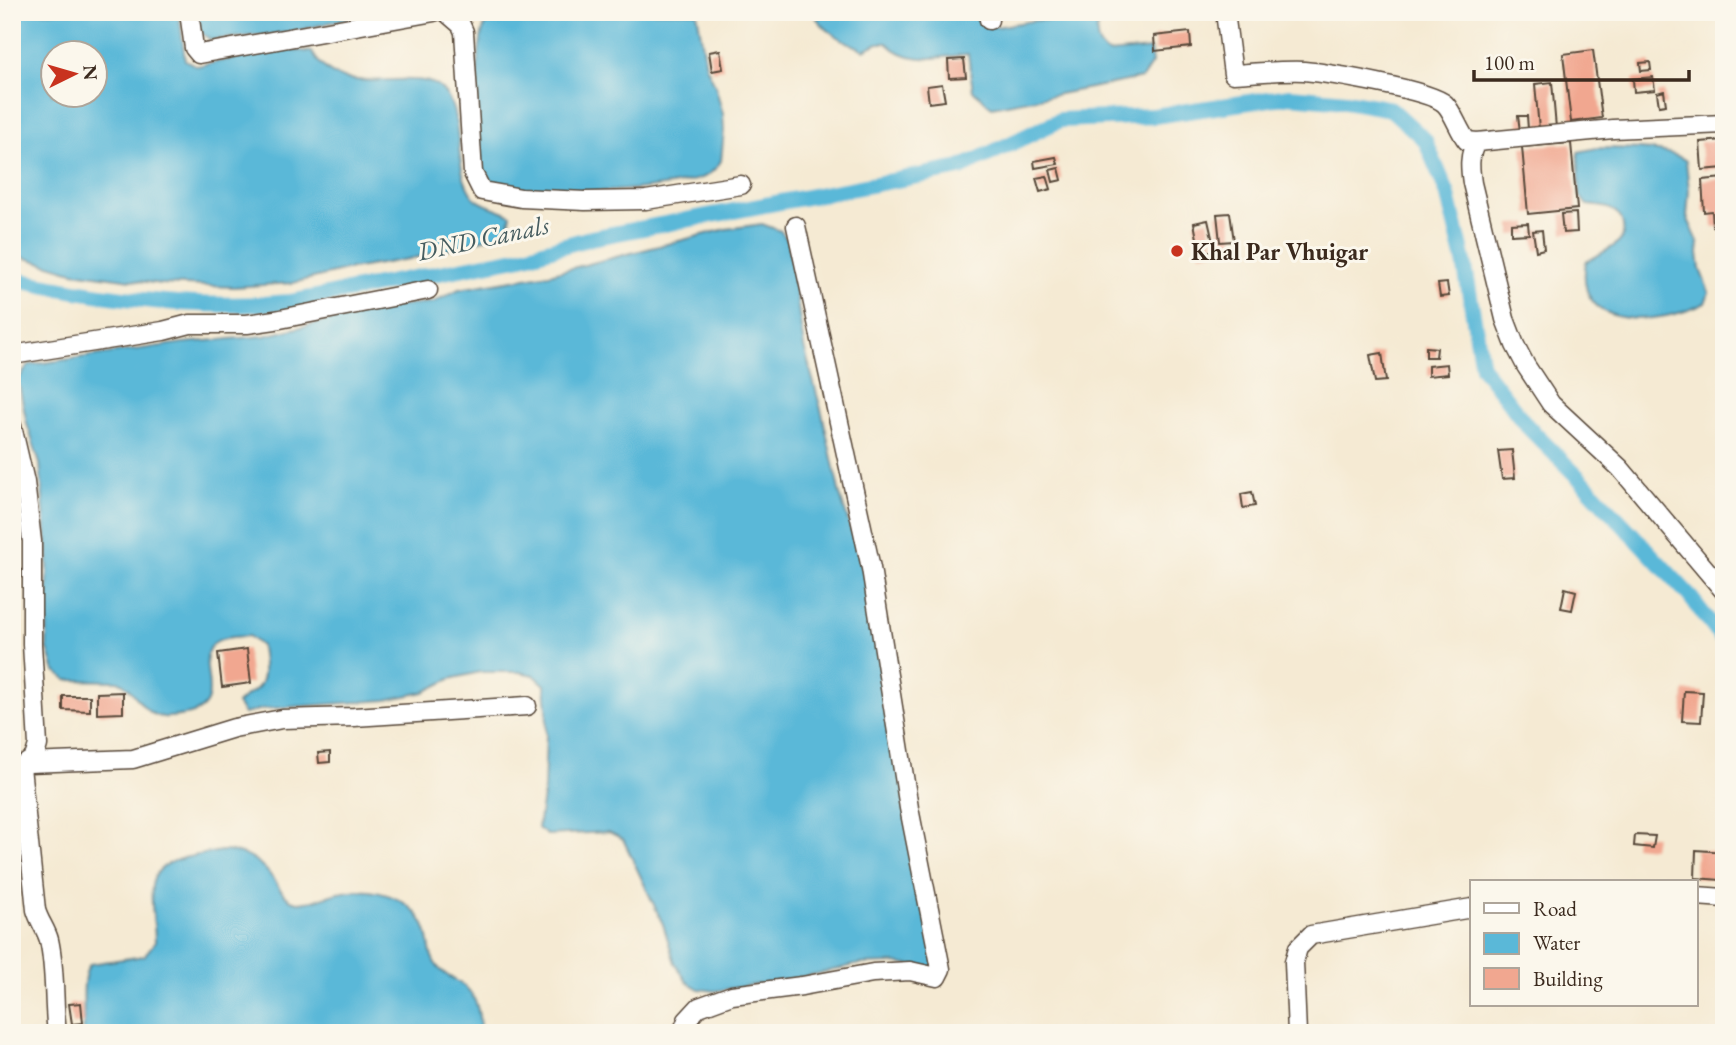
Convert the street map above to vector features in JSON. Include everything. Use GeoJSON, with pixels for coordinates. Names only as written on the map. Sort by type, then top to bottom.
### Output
{"type":"FeatureCollection","features":[{"type":"Feature","properties":{"kind":"street"},"geometry":{"type":"LineString","coordinates":[[190,12],[194,48],[199,54],[434,12]]}},
{"type":"Feature","properties":{"kind":"street"},"geometry":{"type":"LineString","coordinates":[[446,12],[461,25],[464,32],[473,173],[482,191],[521,198],[646,200],[741,185]]}},
{"type":"Feature","properties":{"kind":"street"},"geometry":{"type":"LineString","coordinates":[[1226,12],[1233,74],[1303,71],[1421,92],[1448,106],[1458,130],[1467,141],[1613,129],[1724,124]]}},
{"type":"Feature","properties":{"kind":"street"},"geometry":{"type":"LineString","coordinates":[[1477,142],[1472,149],[1472,183],[1505,319],[1520,355],[1550,404],[1620,468],[1724,591]]}},
{"type":"Feature","properties":{"kind":"street"},"geometry":{"type":"LineString","coordinates":[[682,1033],[687,1020],[699,1007],[732,995],[873,973],[910,971],[937,977],[941,969],[909,808],[870,568],[796,226]]}},
{"type":"Feature","properties":{"kind":"street"},"geometry":{"type":"LineString","coordinates":[[12,355],[163,331],[190,324],[247,324],[275,320],[428,290]]}},
{"type":"Feature","properties":{"kind":"street"},"geometry":{"type":"LineString","coordinates":[[12,426],[25,482],[33,563],[32,644],[38,745],[37,753],[21,766]]}},
{"type":"Feature","properties":{"kind":"street"},"geometry":{"type":"LineString","coordinates":[[21,766],[133,759],[234,728],[282,719],[527,706]]}},
{"type":"Feature","properties":{"kind":"street"},"geometry":{"type":"LineString","coordinates":[[21,766],[36,910],[50,946],[57,1033]]}},
{"type":"Feature","properties":{"kind":"street"},"geometry":{"type":"LineString","coordinates":[[1698,896],[1724,898]]}},
{"type":"Feature","properties":{"kind":"street"},"geometry":{"type":"LineString","coordinates":[[1297,1033],[1294,962],[1298,948],[1311,935],[1470,908]]}},
{"type":"Feature","properties":{"kind":"water","name":"DND Canals"},"geometry":{"type":"Polygon","coordinates":[[[12,12],[179,12],[185,60],[197,66],[282,49],[312,52],[321,65],[344,78],[432,83],[447,96],[453,109],[462,170],[473,196],[511,215],[508,229],[501,234],[414,258],[293,283],[233,287],[161,284],[73,272],[12,254],[12,12]]]}},
{"type":"Feature","properties":{"kind":"water"},"geometry":{"type":"Polygon","coordinates":[[[196,12],[371,12],[293,32],[211,40],[201,33],[196,12]]]}},
{"type":"Feature","properties":{"kind":"water"},"geometry":{"type":"Polygon","coordinates":[[[697,12],[706,66],[715,85],[723,114],[721,161],[706,176],[689,181],[595,192],[529,190],[490,180],[481,166],[478,145],[477,88],[482,33],[486,23],[492,18],[499,14],[697,12]]]}},
{"type":"Feature","properties":{"kind":"water"},"geometry":{"type":"Polygon","coordinates":[[[813,12],[977,12],[980,22],[996,27],[1037,20],[1062,21],[1074,12],[1134,12],[1104,19],[1098,24],[1098,41],[1101,48],[1108,53],[1150,49],[1152,63],[1142,78],[992,107],[973,91],[968,54],[936,58],[915,57],[905,55],[887,43],[878,43],[864,50],[829,30],[813,12]]]}},
{"type":"Feature","properties":{"kind":"water"},"geometry":{"type":"Polygon","coordinates":[[[1597,148],[1656,151],[1678,156],[1686,161],[1689,190],[1687,217],[1699,244],[1700,269],[1709,292],[1705,303],[1667,316],[1646,319],[1625,318],[1607,313],[1593,302],[1586,286],[1586,262],[1617,244],[1624,231],[1618,214],[1604,207],[1587,205],[1580,196],[1578,152],[1597,148]]]}},
{"type":"Feature","properties":{"kind":"water"},"geometry":{"type":"Polygon","coordinates":[[[762,224],[781,231],[788,241],[804,347],[840,495],[870,590],[937,969],[894,963],[860,964],[802,977],[715,991],[699,989],[687,982],[675,963],[663,924],[623,839],[609,832],[547,835],[538,828],[544,790],[547,709],[545,685],[534,675],[519,672],[480,672],[450,679],[424,692],[386,700],[262,709],[244,714],[237,704],[262,681],[261,646],[249,636],[228,637],[220,639],[209,649],[207,702],[199,710],[166,717],[149,711],[118,681],[67,680],[55,671],[47,647],[48,557],[40,464],[27,424],[18,380],[29,365],[182,343],[264,336],[385,307],[434,302],[459,289],[549,274],[726,229],[762,224]]]}},
{"type":"Feature","properties":{"kind":"water"},"geometry":{"type":"Polygon","coordinates":[[[221,851],[245,855],[258,862],[286,896],[297,902],[309,902],[348,891],[370,891],[400,900],[422,920],[437,966],[464,986],[473,997],[478,1011],[480,1033],[83,1033],[84,987],[90,964],[144,956],[155,942],[152,886],[155,876],[161,869],[179,859],[221,851]]]}},
{"type":"Feature","properties":{"kind":"building"},"geometry":{"type":"Polygon","coordinates":[[[1190,32],[1191,47],[1155,51],[1154,36],[1190,32]]]}},
{"type":"Feature","properties":{"kind":"building"},"geometry":{"type":"Polygon","coordinates":[[[720,50],[723,69],[712,71],[709,52],[720,50]]]}},
{"type":"Feature","properties":{"kind":"building"},"geometry":{"type":"Polygon","coordinates":[[[1593,50],[1602,118],[1571,122],[1563,54],[1593,50]]]}},
{"type":"Feature","properties":{"kind":"building"},"geometry":{"type":"Polygon","coordinates":[[[964,59],[966,77],[949,78],[948,60],[964,59]]]}},
{"type":"Feature","properties":{"kind":"building"},"geometry":{"type":"Polygon","coordinates":[[[1650,62],[1651,70],[1641,71],[1640,63],[1650,62]]]}},
{"type":"Feature","properties":{"kind":"building"},"geometry":{"type":"Polygon","coordinates":[[[1653,77],[1655,90],[1634,92],[1633,79],[1653,77]]]}},
{"type":"Feature","properties":{"kind":"building"},"geometry":{"type":"Polygon","coordinates":[[[1552,82],[1556,128],[1539,129],[1535,84],[1552,82]]]}},
{"type":"Feature","properties":{"kind":"building"},"geometry":{"type":"Polygon","coordinates":[[[942,84],[945,101],[929,103],[927,86],[942,84]]]}},
{"type":"Feature","properties":{"kind":"building"},"geometry":{"type":"Polygon","coordinates":[[[1664,91],[1666,105],[1659,106],[1657,93],[1664,91]]]}},
{"type":"Feature","properties":{"kind":"building"},"geometry":{"type":"Polygon","coordinates":[[[1518,116],[1527,116],[1528,129],[1520,131],[1518,116]]]}},
{"type":"Feature","properties":{"kind":"building"},"geometry":{"type":"Polygon","coordinates":[[[1724,140],[1724,168],[1702,170],[1700,142],[1724,140]]]}},
{"type":"Feature","properties":{"kind":"building"},"geometry":{"type":"Polygon","coordinates":[[[1571,143],[1577,209],[1528,214],[1522,147],[1571,143]]]}},
{"type":"Feature","properties":{"kind":"building"},"geometry":{"type":"Polygon","coordinates":[[[1056,157],[1058,164],[1035,168],[1034,161],[1056,157]]]}},
{"type":"Feature","properties":{"kind":"building"},"geometry":{"type":"Polygon","coordinates":[[[1059,168],[1062,180],[1053,182],[1050,170],[1059,168]]]}},
{"type":"Feature","properties":{"kind":"building"},"geometry":{"type":"Polygon","coordinates":[[[1047,176],[1051,189],[1040,192],[1036,178],[1047,176]]]}},
{"type":"Feature","properties":{"kind":"building"},"geometry":{"type":"Polygon","coordinates":[[[1724,178],[1724,226],[1713,227],[1712,211],[1704,212],[1702,180],[1724,178]]]}},
{"type":"Feature","properties":{"kind":"building"},"geometry":{"type":"Polygon","coordinates":[[[1230,213],[1234,241],[1220,242],[1217,214],[1230,213]]]}},
{"type":"Feature","properties":{"kind":"building"},"geometry":{"type":"Polygon","coordinates":[[[1576,213],[1577,232],[1563,233],[1561,214],[1576,213]]]}},
{"type":"Feature","properties":{"kind":"building"},"geometry":{"type":"Polygon","coordinates":[[[1208,220],[1215,251],[1200,254],[1194,223],[1208,220]]]}},
{"type":"Feature","properties":{"kind":"building"},"geometry":{"type":"Polygon","coordinates":[[[1528,223],[1529,234],[1511,235],[1511,224],[1528,223]]]}},
{"type":"Feature","properties":{"kind":"building"},"geometry":{"type":"Polygon","coordinates":[[[1542,230],[1544,249],[1536,251],[1533,231],[1542,230]]]}},
{"type":"Feature","properties":{"kind":"building"},"geometry":{"type":"Polygon","coordinates":[[[1447,283],[1449,296],[1440,297],[1438,284],[1447,283]]]}},
{"type":"Feature","properties":{"kind":"building"},"geometry":{"type":"Polygon","coordinates":[[[1426,347],[1437,348],[1436,357],[1426,357],[1426,347]]]}},
{"type":"Feature","properties":{"kind":"building"},"geometry":{"type":"Polygon","coordinates":[[[1382,353],[1386,381],[1375,382],[1370,355],[1382,353]]]}},
{"type":"Feature","properties":{"kind":"building"},"geometry":{"type":"Polygon","coordinates":[[[1447,364],[1448,374],[1428,376],[1428,366],[1447,364]]]}},
{"type":"Feature","properties":{"kind":"building"},"geometry":{"type":"Polygon","coordinates":[[[1512,450],[1515,478],[1502,479],[1498,451],[1512,450]]]}},
{"type":"Feature","properties":{"kind":"building"},"geometry":{"type":"Polygon","coordinates":[[[1252,492],[1255,506],[1243,508],[1241,494],[1252,492]]]}},
{"type":"Feature","properties":{"kind":"building"},"geometry":{"type":"Polygon","coordinates":[[[1565,588],[1576,591],[1572,610],[1561,608],[1565,588]]]}},
{"type":"Feature","properties":{"kind":"building"},"geometry":{"type":"Polygon","coordinates":[[[247,649],[251,683],[222,687],[218,653],[247,649]]]}},
{"type":"Feature","properties":{"kind":"building"},"geometry":{"type":"Polygon","coordinates":[[[1684,691],[1703,692],[1701,722],[1682,721],[1684,691]]]}},
{"type":"Feature","properties":{"kind":"building"},"geometry":{"type":"Polygon","coordinates":[[[123,692],[123,713],[97,714],[97,693],[123,692]]]}},
{"type":"Feature","properties":{"kind":"building"},"geometry":{"type":"Polygon","coordinates":[[[63,696],[90,696],[90,711],[63,710],[63,696]]]}},
{"type":"Feature","properties":{"kind":"building"},"geometry":{"type":"Polygon","coordinates":[[[330,752],[330,762],[319,763],[318,753],[330,752]]]}},
{"type":"Feature","properties":{"kind":"building"},"geometry":{"type":"Polygon","coordinates":[[[1635,835],[1655,836],[1653,848],[1634,846],[1635,835]]]}},
{"type":"Feature","properties":{"kind":"building"},"geometry":{"type":"Polygon","coordinates":[[[1696,850],[1723,852],[1721,880],[1695,878],[1696,850]]]}},
{"type":"Feature","properties":{"kind":"building"},"geometry":{"type":"Polygon","coordinates":[[[81,1003],[83,1023],[72,1024],[69,1004],[81,1003]]]}},
{"type":"Feature","properties":{"kind":"waterway","name":"DND Canals"},"geometry":{"type":"LineString","coordinates":[[12,279],[80,292],[185,304],[290,302],[522,257],[591,238],[960,168],[1060,120],[1154,116],[1290,96],[1346,101],[1391,109],[1425,140],[1447,192],[1464,261],[1482,367],[1527,426],[1688,594],[1724,641]]}},
{"type":"Feature","properties":{"kind":"place","name":"Khal Par Vhuigar"},"geometry":{"type":"Point","coordinates":[1177,251]}}]}
